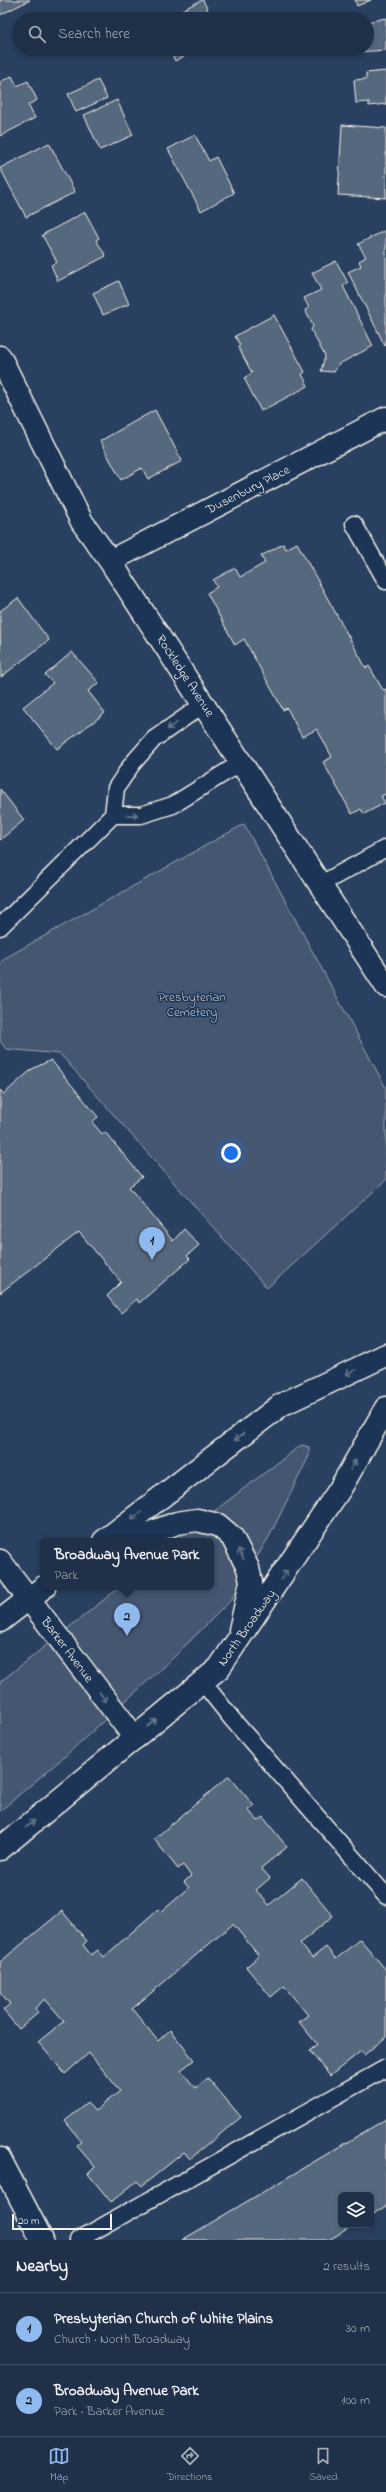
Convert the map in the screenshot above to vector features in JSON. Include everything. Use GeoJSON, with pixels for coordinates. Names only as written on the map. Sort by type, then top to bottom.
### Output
{"type":"FeatureCollection","features":[{"type":"Feature","properties":{"kind":"main road","name":"Rockledge Avenue"},"geometry":{"type":"LineString","coordinates":[[0,357],[82,522],[110,561],[204,704],[386,986]]}},
{"type":"Feature","properties":{"kind":"main road","name":"Dusenbury Place"},"geometry":{"type":"LineString","coordinates":[[110,561],[386,418]]}},
{"type":"Feature","properties":{"kind":"main road"},"geometry":{"type":"LineString","coordinates":[[108,1538],[281,1405],[386,1355]]}},
{"type":"Feature","properties":{"kind":"main road","name":"North Broadway"},"geometry":{"type":"LineString","coordinates":[[0,1849],[219,1668],[340,1489],[386,1408]]}},
{"type":"Feature","properties":{"kind":"main road"},"geometry":{"type":"LineString","coordinates":[[136,1538],[177,1523],[197,1520],[218,1525],[232,1537],[248,1568],[251,1582],[239,1634],[219,1668]]}},
{"type":"Feature","properties":{"kind":"main road","name":"Barker Avenue"},"geometry":{"type":"LineString","coordinates":[[0,1562],[37,1593],[135,1738]]}},
{"type":"Feature","properties":{"kind":"main road"},"geometry":{"type":"LineString","coordinates":[[0,1621],[37,1593]]}},
{"type":"Feature","properties":{"kind":"main road"},"geometry":{"type":"LineString","coordinates":[[0,2159],[42,2240]]}},
{"type":"Feature","properties":{"kind":"lane"},"geometry":{"type":"LineString","coordinates":[[354,524],[386,581]]}},
{"type":"Feature","properties":{"kind":"lane"},"geometry":{"type":"LineString","coordinates":[[0,927],[113,815],[116,788],[132,764],[154,739],[204,704]]}},
{"type":"Feature","properties":{"kind":"lane"},"geometry":{"type":"LineString","coordinates":[[113,815],[141,815],[173,805],[242,762]]}},
{"type":"Feature","properties":{"kind":"lane"},"geometry":{"type":"LineString","coordinates":[[321,884],[386,848]]}},
{"type":"Feature","properties":{"kind":"lane"},"geometry":{"type":"LineString","coordinates":[[202,1681],[232,1720],[386,1896]]}},
{"type":"Feature","properties":{"kind":"lane"},"geometry":{"type":"LineString","coordinates":[[78,2240],[386,2068]]}},
{"type":"Feature","properties":{"kind":"green space","name":"Presbyterian Cemetery"},"geometry":{"type":"Polygon","coordinates":[[[244,824],[386,1088],[386,1180],[267,1288],[60,1054],[6,1049],[0,1041],[0,963],[7,957],[244,824]]]}},
{"type":"Feature","properties":{"kind":"green space"},"geometry":{"type":"Polygon","coordinates":[[[301,1445],[309,1447],[309,1456],[269,1537],[231,1600],[175,1656],[64,1757],[0,1811],[0,1682],[116,1590],[214,1590],[214,1538],[179,1538],[301,1445]]]}},
{"type":"Feature","properties":{"kind":"building"},"geometry":{"type":"Polygon","coordinates":[[[0,0],[30,0],[0,15],[0,0]]]}},
{"type":"Feature","properties":{"kind":"building"},"geometry":{"type":"Polygon","coordinates":[[[202,0],[209,12],[178,12],[202,0]]]}},
{"type":"Feature","properties":{"kind":"building"},"geometry":{"type":"Polygon","coordinates":[[[355,0],[371,0],[357,6],[355,0]]]}},
{"type":"Feature","properties":{"kind":"building"},"geometry":{"type":"Polygon","coordinates":[[[386,18],[386,50],[374,51],[374,21],[386,18]]]}},
{"type":"Feature","properties":{"kind":"building"},"geometry":{"type":"Polygon","coordinates":[[[172,56],[185,56],[175,61],[172,56]]]}},
{"type":"Feature","properties":{"kind":"building"},"geometry":{"type":"Polygon","coordinates":[[[386,71],[386,104],[369,106],[369,102],[356,103],[354,80],[366,79],[366,73],[386,71]]]}},
{"type":"Feature","properties":{"kind":"building"},"geometry":{"type":"Polygon","coordinates":[[[12,76],[17,86],[28,81],[37,100],[28,105],[35,118],[0,136],[0,82],[12,76]]]}},
{"type":"Feature","properties":{"kind":"building"},"geometry":{"type":"Polygon","coordinates":[[[98,80],[107,98],[76,112],[68,94],[98,80]]]}},
{"type":"Feature","properties":{"kind":"building"},"geometry":{"type":"Polygon","coordinates":[[[117,100],[133,135],[100,150],[84,115],[117,100]]]}},
{"type":"Feature","properties":{"kind":"building"},"geometry":{"type":"Polygon","coordinates":[[[342,125],[386,128],[386,198],[338,195],[342,125]]]}},
{"type":"Feature","properties":{"kind":"building"},"geometry":{"type":"Polygon","coordinates":[[[195,135],[209,161],[216,157],[234,193],[201,211],[168,149],[195,135]]]}},
{"type":"Feature","properties":{"kind":"building"},"geometry":{"type":"Polygon","coordinates":[[[49,143],[75,192],[26,217],[0,168],[49,143]]]}},
{"type":"Feature","properties":{"kind":"building"},"geometry":{"type":"Polygon","coordinates":[[[85,212],[99,238],[96,240],[106,256],[58,281],[51,265],[57,262],[42,235],[85,212]]]}},
{"type":"Feature","properties":{"kind":"building"},"geometry":{"type":"Polygon","coordinates":[[[386,230],[385,346],[348,272],[361,266],[359,261],[366,257],[358,244],[386,230]]]}},
{"type":"Feature","properties":{"kind":"building"},"geometry":{"type":"Polygon","coordinates":[[[336,261],[348,283],[343,286],[373,346],[339,364],[334,372],[321,371],[325,356],[311,330],[313,326],[305,310],[309,308],[304,298],[321,290],[312,273],[336,261]]]}},
{"type":"Feature","properties":{"kind":"building"},"geometry":{"type":"Polygon","coordinates":[[[119,281],[129,304],[103,315],[93,293],[119,281]]]}},
{"type":"Feature","properties":{"kind":"building"},"geometry":{"type":"Polygon","coordinates":[[[274,315],[305,372],[302,374],[308,386],[261,411],[244,378],[252,373],[238,347],[240,345],[235,336],[274,315]]]}},
{"type":"Feature","properties":{"kind":"building"},"geometry":{"type":"Polygon","coordinates":[[[155,410],[182,461],[148,479],[142,468],[121,480],[100,441],[155,410]]]}},
{"type":"Feature","properties":{"kind":"building"},"geometry":{"type":"Polygon","coordinates":[[[297,543],[366,668],[369,666],[383,690],[386,689],[386,794],[381,796],[385,803],[364,814],[361,809],[352,814],[323,762],[332,757],[317,729],[302,737],[287,708],[283,710],[244,639],[235,645],[207,593],[217,587],[213,580],[235,568],[240,577],[265,563],[261,556],[283,544],[286,549],[297,543]]]}},
{"type":"Feature","properties":{"kind":"building"},"geometry":{"type":"Polygon","coordinates":[[[18,598],[49,640],[1,677],[0,611],[18,598]]]}},
{"type":"Feature","properties":{"kind":"building"},"geometry":{"type":"Polygon","coordinates":[[[72,652],[99,683],[88,691],[105,713],[57,749],[23,707],[53,683],[45,675],[72,652]]]}},
{"type":"Feature","properties":{"kind":"building"},"geometry":{"type":"Polygon","coordinates":[[[0,789],[24,820],[0,840],[0,789]]]}},
{"type":"Feature","properties":{"kind":"building"},"geometry":{"type":"Polygon","coordinates":[[[51,1060],[98,1117],[92,1122],[102,1134],[105,1132],[142,1177],[129,1187],[173,1241],[184,1229],[199,1245],[187,1256],[190,1259],[139,1303],[137,1299],[121,1313],[107,1296],[121,1282],[79,1232],[0,1293],[0,1090],[4,1094],[32,1069],[51,1060]]]}},
{"type":"Feature","properties":{"kind":"building"},"geometry":{"type":"Polygon","coordinates":[[[229,1776],[254,1806],[248,1810],[258,1821],[263,1817],[287,1847],[261,1868],[270,1878],[256,1890],[269,1905],[302,1878],[333,1916],[300,1943],[312,1958],[326,1947],[336,1959],[360,1939],[386,1970],[386,2037],[364,2055],[361,2051],[330,2076],[309,2050],[317,2044],[299,2022],[308,2015],[284,1986],[271,1997],[246,1967],[259,1956],[233,1924],[132,2009],[158,2041],[170,2030],[194,2060],[181,2070],[195,2088],[208,2078],[241,2117],[190,2159],[184,2152],[142,2186],[137,2181],[111,2202],[88,2174],[95,2167],[76,2145],[81,2141],[65,2121],[87,2103],[95,2111],[120,2091],[89,2053],[65,2074],[38,2042],[64,2021],[45,1999],[35,2008],[38,2013],[19,2029],[3,2010],[10,2004],[0,1992],[0,1962],[62,1911],[87,1941],[83,1945],[91,1955],[98,1950],[104,1957],[158,1909],[161,1912],[189,1888],[184,1882],[191,1876],[183,1865],[178,1869],[154,1839],[229,1776]]]}},
{"type":"Feature","properties":{"kind":"building"},"geometry":{"type":"Polygon","coordinates":[[[386,2119],[386,2206],[374,2213],[374,2192],[338,2192],[338,2228],[349,2228],[329,2240],[182,2240],[386,2119]]]}},
{"type":"Feature","properties":{"kind":"place","name":"Presbyterian Church of White Plains"},"geometry":{"type":"Point","coordinates":[152,1260]}},
{"type":"Feature","properties":{"kind":"place","name":"Broadway Avenue Park"},"geometry":{"type":"Point","coordinates":[127,1636]}}]}
